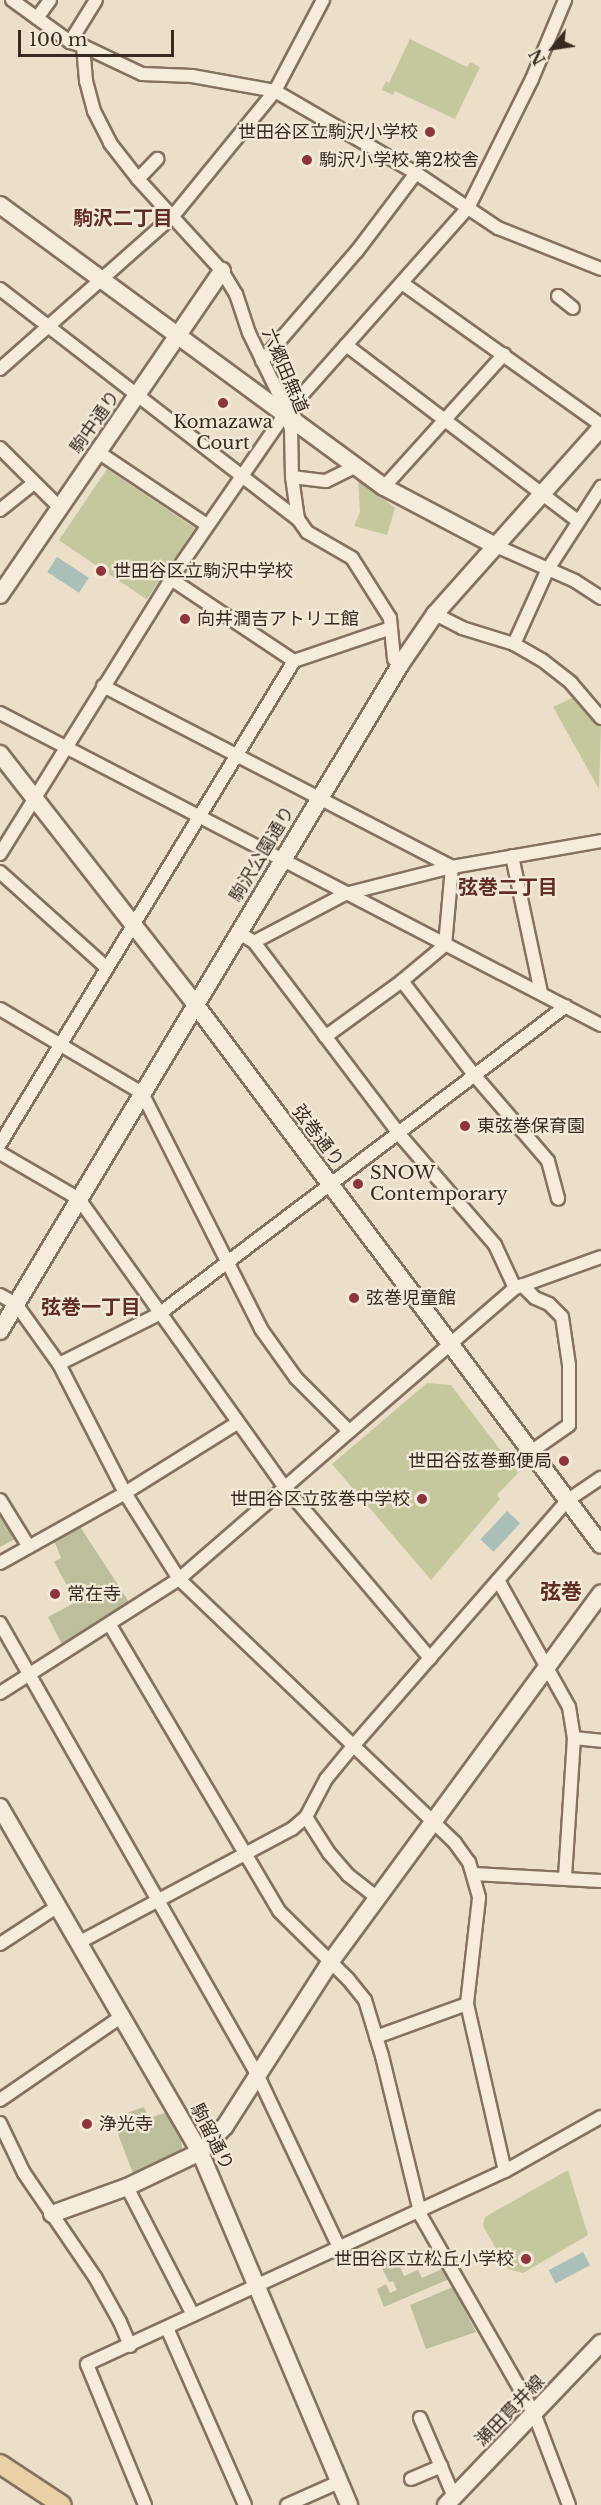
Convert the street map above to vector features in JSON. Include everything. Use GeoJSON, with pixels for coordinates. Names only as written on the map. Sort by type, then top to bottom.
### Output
{"type":"FeatureCollection","features":[{"type":"Feature","properties":{"kind":"main road"},"geometry":{"type":"LineString","coordinates":[[0,2464],[62,2505]]}},
{"type":"Feature","properties":{"kind":"street"},"geometry":{"type":"LineString","coordinates":[[12,0],[70,42],[142,74],[192,76],[275,91],[416,172],[498,228],[601,269]]}},
{"type":"Feature","properties":{"kind":"street"},"geometry":{"type":"LineString","coordinates":[[37,18],[50,0]]}},
{"type":"Feature","properties":{"kind":"street"},"geometry":{"type":"LineString","coordinates":[[70,42],[96,0]]}},
{"type":"Feature","properties":{"kind":"street"},"geometry":{"type":"LineString","coordinates":[[0,369],[50,328],[172,216],[275,91],[323,0]]}},
{"type":"Feature","properties":{"kind":"street"},"geometry":{"type":"LineString","coordinates":[[0,854],[171,579],[285,414],[468,208],[532,79],[565,0]]}},
{"type":"Feature","properties":{"kind":"street","name":"六郷田無道"},"geometry":{"type":"LineString","coordinates":[[83,46],[86,81],[94,111],[115,151],[222,271],[236,294],[243,317],[283,403],[291,429],[292,477],[298,519]]}},
{"type":"Feature","properties":{"kind":"street"},"geometry":{"type":"LineString","coordinates":[[138,179],[157,159]]}},
{"type":"Feature","properties":{"kind":"street"},"geometry":{"type":"LineString","coordinates":[[262,361],[357,251],[416,172]]}},
{"type":"Feature","properties":{"kind":"street"},"geometry":{"type":"LineString","coordinates":[[0,205],[384,488],[496,546],[575,581],[601,598]]}},
{"type":"Feature","properties":{"kind":"street","name":"駒中通り"},"geometry":{"type":"LineString","coordinates":[[0,595],[222,271]]}},
{"type":"Feature","properties":{"kind":"street"},"geometry":{"type":"LineString","coordinates":[[402,283],[504,354],[601,427]]}},
{"type":"Feature","properties":{"kind":"street"},"geometry":{"type":"LineString","coordinates":[[0,289],[243,475],[298,519],[307,532],[352,558],[390,618],[394,659],[400,664]]}},
{"type":"Feature","properties":{"kind":"street"},"geometry":{"type":"LineString","coordinates":[[558,296],[573,308]]}},
{"type":"Feature","properties":{"kind":"street"},"geometry":{"type":"LineString","coordinates":[[345,345],[445,418],[578,521]]}},
{"type":"Feature","properties":{"kind":"street"},"geometry":{"type":"LineString","coordinates":[[384,488],[504,354]]}},
{"type":"Feature","properties":{"kind":"street","name":"駒沢公園通り"},"geometry":{"type":"LineString","coordinates":[[0,1331],[400,664],[435,614],[601,427]]}},
{"type":"Feature","properties":{"kind":"street"},"geometry":{"type":"LineString","coordinates":[[0,448],[60,508]]}},
{"type":"Feature","properties":{"kind":"street"},"geometry":{"type":"LineString","coordinates":[[98,452],[207,525]]}},
{"type":"Feature","properties":{"kind":"street"},"geometry":{"type":"LineString","coordinates":[[292,477],[326,481],[355,467]]}},
{"type":"Feature","properties":{"kind":"street"},"geometry":{"type":"LineString","coordinates":[[0,510],[34,483]]}},
{"type":"Feature","properties":{"kind":"street"},"geometry":{"type":"LineString","coordinates":[[514,644],[548,569],[601,487]]}},
{"type":"Feature","properties":{"kind":"street"},"geometry":{"type":"LineString","coordinates":[[171,579],[294,661]]}},
{"type":"Feature","properties":{"kind":"street"},"geometry":{"type":"LineString","coordinates":[[435,614],[462,628],[514,644],[542,660],[571,683],[601,718]]}},
{"type":"Feature","properties":{"kind":"street"},"geometry":{"type":"LineString","coordinates":[[0,1144],[294,661],[391,628]]}},
{"type":"Feature","properties":{"kind":"street"},"geometry":{"type":"LineString","coordinates":[[104,686],[452,867]]}},
{"type":"Feature","properties":{"kind":"street"},"geometry":{"type":"LineString","coordinates":[[0,713],[281,861],[541,992],[601,1025]]}},
{"type":"Feature","properties":{"kind":"street","name":"弦巻通り"},"geometry":{"type":"LineString","coordinates":[[0,754],[195,1004],[601,1545]]}},
{"type":"Feature","properties":{"kind":"street"},"geometry":{"type":"LineString","coordinates":[[254,942],[345,894],[452,867],[601,841]]}},
{"type":"Feature","properties":{"kind":"street"},"geometry":{"type":"LineString","coordinates":[[512,856],[541,992]]}},
{"type":"Feature","properties":{"kind":"street"},"geometry":{"type":"LineString","coordinates":[[325,1037],[402,981],[445,945],[452,867]]}},
{"type":"Feature","properties":{"kind":"street"},"geometry":{"type":"LineString","coordinates":[[0,872],[107,968]]}},
{"type":"Feature","properties":{"kind":"street"},"geometry":{"type":"LineString","coordinates":[[238,932],[254,942],[399,1134],[495,1245],[518,1286],[535,1298],[549,1304],[562,1317],[569,1365],[569,1425],[532,1451]]}},
{"type":"Feature","properties":{"kind":"street"},"geometry":{"type":"LineString","coordinates":[[402,981],[475,1076],[550,1165],[558,1199]]}},
{"type":"Feature","properties":{"kind":"street"},"geometry":{"type":"LineString","coordinates":[[59,1364],[159,1314],[566,1006]]}},
{"type":"Feature","properties":{"kind":"street"},"geometry":{"type":"LineString","coordinates":[[0,1009],[142,1093],[226,1264],[261,1329],[296,1378],[348,1430]]}},
{"type":"Feature","properties":{"kind":"street"},"geometry":{"type":"LineString","coordinates":[[0,1153],[79,1199],[284,1486],[430,1658]]}},
{"type":"Feature","properties":{"kind":"street"},"geometry":{"type":"LineString","coordinates":[[0,1693],[179,1579],[348,1430],[518,1286],[601,1257]]}},
{"type":"Feature","properties":{"kind":"street"},"geometry":{"type":"LineString","coordinates":[[0,1295],[16,1305],[59,1364],[125,1493],[179,1579],[455,1843],[474,1874],[479,1898],[467,2004],[505,2171]]}},
{"type":"Feature","properties":{"kind":"street"},"geometry":{"type":"LineString","coordinates":[[0,1563],[125,1493],[237,1423]]}},
{"type":"Feature","properties":{"kind":"street"},"geometry":{"type":"LineString","coordinates":[[80,1942],[292,1829],[306,1817],[326,1779],[354,1745],[568,1500],[601,1478]]}},
{"type":"Feature","properties":{"kind":"street"},"geometry":{"type":"LineString","coordinates":[[0,1500],[29,1547]]}},
{"type":"Feature","properties":{"kind":"street"},"geometry":{"type":"LineString","coordinates":[[498,1580],[569,1707],[574,1738],[565,1878]]}},
{"type":"Feature","properties":{"kind":"street"},"geometry":{"type":"LineString","coordinates":[[52,2214],[128,2187],[200,2152],[225,2126],[331,1961],[601,1594]]}},
{"type":"Feature","properties":{"kind":"street"},"geometry":{"type":"LineString","coordinates":[[0,1623],[258,2076],[339,2247]]}},
{"type":"Feature","properties":{"kind":"street"},"geometry":{"type":"LineString","coordinates":[[110,1625],[279,1911],[331,1961],[365,2000],[419,2211],[534,2413],[569,2505]]}},
{"type":"Feature","properties":{"kind":"street"},"geometry":{"type":"LineString","coordinates":[[574,1738],[601,1741]]}},
{"type":"Feature","properties":{"kind":"street","name":"駒留通り"},"geometry":{"type":"LineString","coordinates":[[0,1806],[200,2152],[349,2505]]}},
{"type":"Feature","properties":{"kind":"street"},"geometry":{"type":"LineString","coordinates":[[306,1817],[328,1853],[348,1875],[377,1898]]}},
{"type":"Feature","properties":{"kind":"street"},"geometry":{"type":"LineString","coordinates":[[474,1874],[601,1881]]}},
{"type":"Feature","properties":{"kind":"street"},"geometry":{"type":"LineString","coordinates":[[0,1944],[58,1906]]}},
{"type":"Feature","properties":{"kind":"street"},"geometry":{"type":"LineString","coordinates":[[376,2037],[467,2004]]}},
{"type":"Feature","properties":{"kind":"street"},"geometry":{"type":"LineString","coordinates":[[0,2100],[122,2016]]}},
{"type":"Feature","properties":{"kind":"street"},"geometry":{"type":"LineString","coordinates":[[145,2505],[87,2364],[505,2171],[601,2117]]}},
{"type":"Feature","properties":{"kind":"street"},"geometry":{"type":"LineString","coordinates":[[1,2129],[24,2173],[98,2282],[130,2346]]}},
{"type":"Feature","properties":{"kind":"street"},"geometry":{"type":"LineString","coordinates":[[128,2187],[193,2315]]}},
{"type":"Feature","properties":{"kind":"street"},"geometry":{"type":"LineString","coordinates":[[167,2328],[245,2505]]}},
{"type":"Feature","properties":{"kind":"street","name":"瀬田貫井線"},"geometry":{"type":"LineString","coordinates":[[450,2501],[534,2413],[598,2352]]}},
{"type":"Feature","properties":{"kind":"street"},"geometry":{"type":"LineString","coordinates":[[420,2418],[441,2466],[450,2501]]}},
{"type":"Feature","properties":{"kind":"street"},"geometry":{"type":"LineString","coordinates":[[411,2479],[441,2466]]}},
{"type":"Feature","properties":{"kind":"street"},"geometry":{"type":"LineString","coordinates":[[287,2505],[339,2482]]}},
{"type":"Feature","properties":{"kind":"green space"},"geometry":{"type":"Polygon","coordinates":[[[410,39],[467,67],[470,62],[480,67],[455,119],[395,91],[393,95],[382,90],[386,81],[389,83],[410,39]]]}},
{"type":"Feature","properties":{"kind":"green space"},"geometry":{"type":"Polygon","coordinates":[[[107,469],[195,528],[147,600],[59,540],[107,469]]]}},
{"type":"Feature","properties":{"kind":"green space"},"geometry":{"type":"Polygon","coordinates":[[[358,478],[395,508],[387,535],[354,526],[360,512],[358,478]]]}},
{"type":"Feature","properties":{"kind":"green space"},"geometry":{"type":"Polygon","coordinates":[[[578,695],[601,725],[599,789],[553,707],[578,695]]]}},
{"type":"Feature","properties":{"kind":"green space"},"geometry":{"type":"Polygon","coordinates":[[[427,1383],[451,1385],[518,1473],[497,1495],[500,1499],[431,1580],[332,1464],[427,1383]]]}},
{"type":"Feature","properties":{"kind":"green space"},"geometry":{"type":"Polygon","coordinates":[[[0,1512],[15,1539],[0,1547],[0,1512]]]}},
{"type":"Feature","properties":{"kind":"green space"},"geometry":{"type":"Polygon","coordinates":[[[79,1525],[131,1605],[64,1648],[48,1617],[76,1602],[54,1562],[61,1558],[54,1540],[79,1525]]]}},
{"type":"Feature","properties":{"kind":"green space"},"geometry":{"type":"Polygon","coordinates":[[[144,2107],[149,2118],[168,2112],[180,2134],[183,2153],[134,2176],[112,2118],[144,2107]]]}},
{"type":"Feature","properties":{"kind":"green space"},"geometry":{"type":"Polygon","coordinates":[[[568,2170],[588,2235],[523,2273],[508,2269],[483,2226],[485,2217],[568,2170]]]}},
{"type":"Feature","properties":{"kind":"green space"},"geometry":{"type":"Polygon","coordinates":[[[395,2254],[404,2276],[418,2270],[422,2278],[444,2268],[449,2279],[384,2307],[377,2289],[386,2284],[390,2293],[397,2290],[393,2281],[389,2282],[379,2262],[395,2254]]]}},
{"type":"Feature","properties":{"kind":"green space"},"geometry":{"type":"Polygon","coordinates":[[[453,2287],[476,2332],[426,2349],[410,2305],[453,2287]]]}},
{"type":"Feature","properties":{"kind":"water"},"geometry":{"type":"Polygon","coordinates":[[[57,557],[89,578],[79,593],[47,572],[57,557]]]}},
{"type":"Feature","properties":{"kind":"water"},"geometry":{"type":"Polygon","coordinates":[[[507,1511],[520,1523],[494,1552],[480,1540],[507,1511]]]}},
{"type":"Feature","properties":{"kind":"water"},"geometry":{"type":"Polygon","coordinates":[[[583,2252],[590,2265],[556,2284],[549,2270],[583,2252]]]}},
{"type":"Feature","properties":{"kind":"place","name":"世田谷区立駒沢小学校"},"geometry":{"type":"Point","coordinates":[430,132]}},
{"type":"Feature","properties":{"kind":"place","name":"駒沢小学校 第2校舎"},"geometry":{"type":"Point","coordinates":[307,160]}},
{"type":"Feature","properties":{"kind":"place","name":"Komazawa Court"},"geometry":{"type":"Point","coordinates":[223,403]}},
{"type":"Feature","properties":{"kind":"place","name":"世田谷区立駒沢中学校"},"geometry":{"type":"Point","coordinates":[101,571]}},
{"type":"Feature","properties":{"kind":"place","name":"向井潤吉アトリエ館"},"geometry":{"type":"Point","coordinates":[185,619]}},
{"type":"Feature","properties":{"kind":"place","name":"東弦巻保育園"},"geometry":{"type":"Point","coordinates":[465,1126]}},
{"type":"Feature","properties":{"kind":"place","name":"SNOW Contemporary"},"geometry":{"type":"Point","coordinates":[358,1184]}},
{"type":"Feature","properties":{"kind":"place","name":"弦巻児童館"},"geometry":{"type":"Point","coordinates":[354,1298]}},
{"type":"Feature","properties":{"kind":"place","name":"世田谷弦巻郵便局"},"geometry":{"type":"Point","coordinates":[564,1461]}},
{"type":"Feature","properties":{"kind":"place","name":"世田谷区立弦巻中学校"},"geometry":{"type":"Point","coordinates":[422,1499]}},
{"type":"Feature","properties":{"kind":"place","name":"常在寺"},"geometry":{"type":"Point","coordinates":[55,1594]}},
{"type":"Feature","properties":{"kind":"place","name":"浄光寺"},"geometry":{"type":"Point","coordinates":[87,2124]}},
{"type":"Feature","properties":{"kind":"place","name":"世田谷区立松丘小学校"},"geometry":{"type":"Point","coordinates":[526,2259]}},
{"type":"Feature","properties":{"kind":"district","name":"駒沢二丁目"},"geometry":{"type":"Point","coordinates":[123,218]}},
{"type":"Feature","properties":{"kind":"district","name":"弦巻二丁目"},"geometry":{"type":"Point","coordinates":[508,887]}},
{"type":"Feature","properties":{"kind":"district","name":"弦巻一丁目"},"geometry":{"type":"Point","coordinates":[91,1307]}},
{"type":"Feature","properties":{"kind":"district","name":"弦巻"},"geometry":{"type":"Point","coordinates":[561,1592]}}]}
